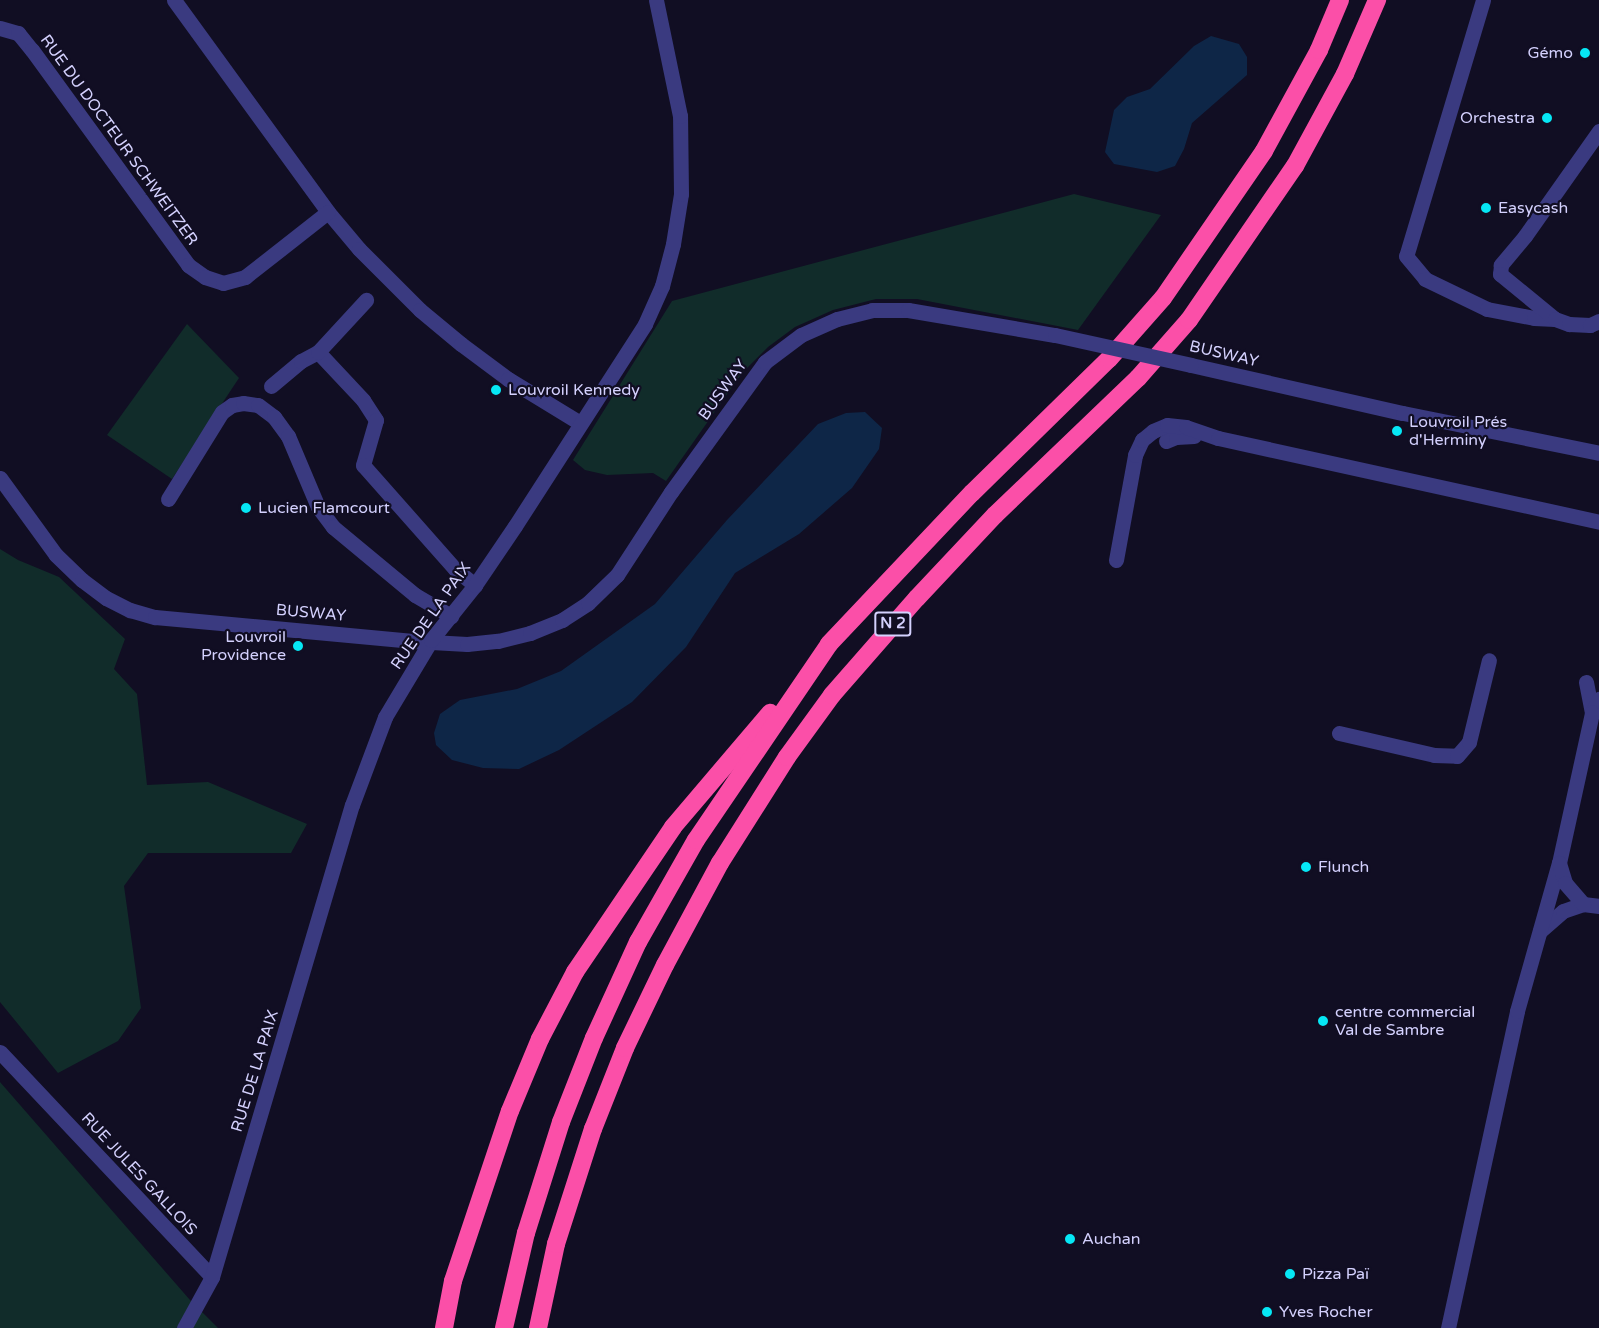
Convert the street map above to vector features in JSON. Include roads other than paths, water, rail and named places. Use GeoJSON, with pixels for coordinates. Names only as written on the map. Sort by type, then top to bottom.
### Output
{"type":"FeatureCollection","features":[{"type":"Feature","properties":{"kind":"highway","name":"N 2"},"geometry":{"type":"LineString","coordinates":[[504,1328],[526,1233],[561,1122],[594,1038],[633,953],[696,840],[830,644],[972,493],[1109,359],[1163,298],[1264,151],[1319,50],[1340,0]]}},
{"type":"Feature","properties":{"kind":"highway","name":"N 2"},"geometry":{"type":"LineString","coordinates":[[538,1328],[556,1244],[593,1129],[626,1048],[665,964],[720,863],[781,767],[832,695],[916,598],[995,515],[1138,378],[1189,320],[1295,166],[1345,74],[1377,0]]}},
{"type":"Feature","properties":{"kind":"highway"},"geometry":{"type":"LineString","coordinates":[[444,1328],[453,1281],[510,1111],[540,1039],[575,972],[673,827],[830,644]]}},
{"type":"Feature","properties":{"kind":"street"},"geometry":{"type":"LineString","coordinates":[[174,0],[328,212],[359,249],[420,310],[508,379],[580,423]]}},
{"type":"Feature","properties":{"kind":"street","name":"RUE DE LA PAIX"},"geometry":{"type":"LineString","coordinates":[[212,1277],[352,805],[385,717],[431,640],[475,585],[645,324],[662,286],[673,244],[681,194],[680,116],[656,0]]}},
{"type":"Feature","properties":{"kind":"street"},"geometry":{"type":"LineString","coordinates":[[1483,0],[1406,256],[1425,279],[1487,309],[1534,318],[1555,319],[1569,324],[1590,325],[1599,321]]}},
{"type":"Feature","properties":{"kind":"street","name":"RUE DU DOCTEUR SCHWEITZER"},"geometry":{"type":"LineString","coordinates":[[0,28],[18,33],[32,50],[188,265],[205,277],[223,283],[245,277],[328,212]]}},
{"type":"Feature","properties":{"kind":"street"},"geometry":{"type":"LineString","coordinates":[[1555,319],[1507,282],[1500,274],[1501,265],[1525,237],[1599,131]]}},
{"type":"Feature","properties":{"kind":"street"},"geometry":{"type":"LineString","coordinates":[[271,386],[301,361],[318,352],[366,300]]}},
{"type":"Feature","properties":{"kind":"street","name":"BUSWAY"},"geometry":{"type":"LineString","coordinates":[[0,478],[56,555],[106,598],[130,610],[155,616],[190,620],[467,644],[498,641],[530,633],[562,620],[588,603],[617,575],[671,492],[765,362],[801,335],[837,319],[873,310],[908,310],[1055,335],[1403,413],[1599,453]]}},
{"type":"Feature","properties":{"kind":"street"},"geometry":{"type":"LineString","coordinates":[[318,352],[363,400],[376,420],[363,465],[455,568],[475,585]]}},
{"type":"Feature","properties":{"kind":"street"},"geometry":{"type":"LineString","coordinates":[[168,499],[222,412],[232,405],[243,403],[258,405],[274,417],[288,436],[318,507],[333,527],[416,595],[451,616]]}},
{"type":"Feature","properties":{"kind":"street"},"geometry":{"type":"LineString","coordinates":[[1116,560],[1135,455],[1142,440],[1167,425],[1185,427],[1218,438],[1599,522]]}},
{"type":"Feature","properties":{"kind":"street"},"geometry":{"type":"LineString","coordinates":[[1166,441],[1188,436],[1218,438]]}},
{"type":"Feature","properties":{"kind":"street"},"geometry":{"type":"LineString","coordinates":[[1339,733],[1434,755],[1457,756],[1469,742],[1489,660]]}},
{"type":"Feature","properties":{"kind":"street"},"geometry":{"type":"LineString","coordinates":[[1586,682],[1592,713]]}},
{"type":"Feature","properties":{"kind":"street"},"geometry":{"type":"LineString","coordinates":[[1448,1328],[1517,1011],[1559,863],[1592,713],[1599,699]]}},
{"type":"Feature","properties":{"kind":"street"},"geometry":{"type":"LineString","coordinates":[[1559,863],[1565,884],[1583,904]]}},
{"type":"Feature","properties":{"kind":"street"},"geometry":{"type":"LineString","coordinates":[[1540,931],[1563,911],[1583,904],[1599,906]]}},
{"type":"Feature","properties":{"kind":"street","name":"RUE JULES GALLOIS"},"geometry":{"type":"LineString","coordinates":[[0,1052],[212,1277]]}},
{"type":"Feature","properties":{"kind":"street"},"geometry":{"type":"LineString","coordinates":[[184,1328],[212,1277]]}},
{"type":"Feature","properties":{"kind":"water"},"geometry":{"type":"Polygon","coordinates":[[[1211,36],[1239,44],[1247,57],[1247,75],[1192,123],[1184,149],[1175,166],[1157,172],[1114,164],[1105,152],[1114,110],[1127,97],[1150,89],[1194,46],[1211,36]]]}},
{"type":"Feature","properties":{"kind":"water"},"geometry":{"type":"Polygon","coordinates":[[[865,412],[882,428],[879,449],[852,488],[799,534],[735,573],[686,647],[632,702],[559,750],[519,769],[483,768],[452,760],[436,745],[434,733],[440,714],[460,700],[517,689],[561,671],[655,604],[727,520],[818,424],[846,413],[865,412]]]}},
{"type":"Feature","properties":{"kind":"place","name":"Gémo"},"geometry":{"type":"Point","coordinates":[1585,53]}},
{"type":"Feature","properties":{"kind":"place","name":"Orchestra"},"geometry":{"type":"Point","coordinates":[1547,118]}},
{"type":"Feature","properties":{"kind":"place","name":"Easycash"},"geometry":{"type":"Point","coordinates":[1486,208]}},
{"type":"Feature","properties":{"kind":"place","name":"Louvroil Kennedy"},"geometry":{"type":"Point","coordinates":[496,390]}},
{"type":"Feature","properties":{"kind":"place","name":"Louvroil Prés d'Herminy"},"geometry":{"type":"Point","coordinates":[1397,431]}},
{"type":"Feature","properties":{"kind":"place","name":"Lucien Flamcourt"},"geometry":{"type":"Point","coordinates":[246,508]}},
{"type":"Feature","properties":{"kind":"place","name":"Louvroil Providence"},"geometry":{"type":"Point","coordinates":[298,646]}},
{"type":"Feature","properties":{"kind":"place","name":"Flunch"},"geometry":{"type":"Point","coordinates":[1306,867]}},
{"type":"Feature","properties":{"kind":"place","name":"centre commercial Val de Sambre"},"geometry":{"type":"Point","coordinates":[1323,1021]}},
{"type":"Feature","properties":{"kind":"place","name":"Auchan"},"geometry":{"type":"Point","coordinates":[1070,1239]}},
{"type":"Feature","properties":{"kind":"place","name":"Pizza Paï"},"geometry":{"type":"Point","coordinates":[1290,1274]}},
{"type":"Feature","properties":{"kind":"place","name":"Yves Rocher"},"geometry":{"type":"Point","coordinates":[1267,1312]}}]}
